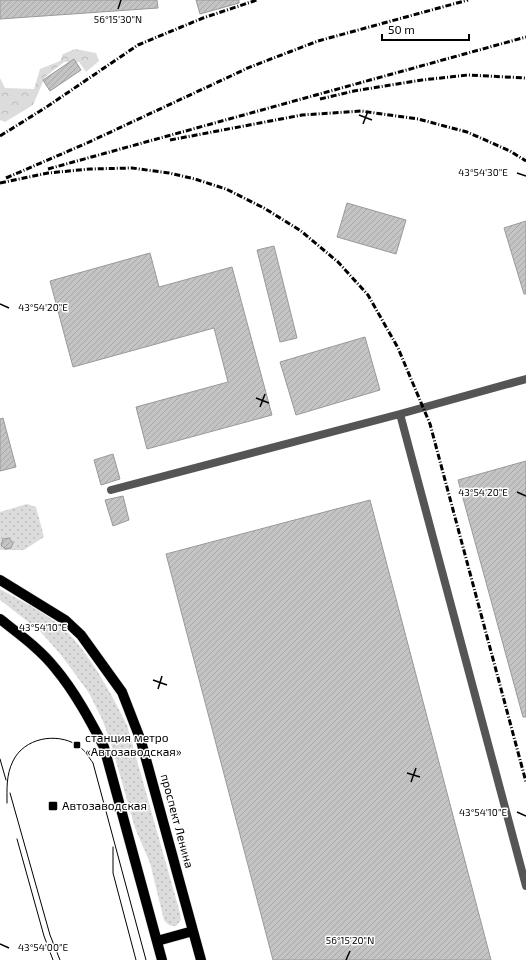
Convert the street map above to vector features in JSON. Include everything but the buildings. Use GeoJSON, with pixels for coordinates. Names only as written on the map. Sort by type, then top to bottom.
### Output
{"type":"FeatureCollection","features":[{"type":"Feature","properties":{"kind":"main road","name":"проспект Ленина"},"geometry":{"type":"LineString","coordinates":[[0,580],[65,620],[81,636],[122,692],[141,741],[200,960]]}},
{"type":"Feature","properties":{"kind":"main road"},"geometry":{"type":"LineString","coordinates":[[0,619],[30,642],[55,668],[90,720],[104,747],[162,960]]}},
{"type":"Feature","properties":{"kind":"main road"},"geometry":{"type":"LineString","coordinates":[[157,941],[193,931]]}},
{"type":"Feature","properties":{"kind":"street"},"geometry":{"type":"LineString","coordinates":[[111,490],[400,414],[526,379]]}},
{"type":"Feature","properties":{"kind":"street"},"geometry":{"type":"LineString","coordinates":[[400,414],[526,886]]}},
{"type":"Feature","properties":{"kind":"green space"},"geometry":{"type":"Polygon","coordinates":[[[75,49],[96,53],[99,61],[86,72],[79,62],[64,62],[45,77],[33,105],[5,122],[0,120],[0,78],[5,88],[34,89],[40,69],[60,61],[63,54],[75,49]]]}},
{"type":"Feature","properties":{"kind":"green space"},"geometry":{"type":"Polygon","coordinates":[[[27,504],[36,507],[44,537],[24,550],[0,550],[0,512],[27,504]]]}},
{"type":"Feature","properties":{"kind":"green space"},"geometry":{"type":"Polygon","coordinates":[[[0,589],[44,614],[68,633],[88,657],[121,712],[127,725],[180,913],[181,920],[176,926],[169,925],[164,920],[150,863],[135,828],[110,740],[102,719],[89,693],[61,655],[40,631],[0,600],[0,589]]]}},
{"type":"Feature","properties":{"kind":"tram line"},"geometry":{"type":"LineString","coordinates":[[7,803],[7,782],[9,772],[18,753],[25,747],[33,742],[50,738],[69,741],[84,751],[93,763],[146,960]]}},
{"type":"Feature","properties":{"kind":"tram line"},"geometry":{"type":"LineString","coordinates":[[0,759],[6,780]]}},
{"type":"Feature","properties":{"kind":"tram line"},"geometry":{"type":"LineString","coordinates":[[10,793],[50,935],[60,960]]}},
{"type":"Feature","properties":{"kind":"tram line"},"geometry":{"type":"LineString","coordinates":[[17,839],[44,936],[53,960]]}},
{"type":"Feature","properties":{"kind":"tram line"},"geometry":{"type":"LineString","coordinates":[[113,847],[113,873],[136,960]]}},
{"type":"Feature","properties":{"kind":"railway"},"geometry":{"type":"LineString","coordinates":[[0,136],[45,108],[138,45],[203,18],[257,0]]}},
{"type":"Feature","properties":{"kind":"railway"},"geometry":{"type":"LineString","coordinates":[[6,178],[87,143],[250,67],[318,41],[468,0]]}},
{"type":"Feature","properties":{"kind":"railway"},"geometry":{"type":"LineString","coordinates":[[48,169],[526,37]]}},
{"type":"Feature","properties":{"kind":"railway"},"geometry":{"type":"LineString","coordinates":[[320,99],[354,91],[422,80],[468,75],[526,78]]}},
{"type":"Feature","properties":{"kind":"railway"},"geometry":{"type":"LineString","coordinates":[[170,140],[302,115],[361,111],[418,119],[467,132],[510,151],[526,161]]}},
{"type":"Feature","properties":{"kind":"railway"},"geometry":{"type":"LineString","coordinates":[[0,183],[48,173],[90,169],[132,168],[169,173],[195,179],[226,189],[264,208],[301,231],[338,262],[368,295],[398,348],[430,424],[526,782]]}},
{"type":"Feature","properties":{"kind":"place","name":"станция метро «Автозаводская»"},"geometry":{"type":"Point","coordinates":[77,745]}},
{"type":"Feature","properties":{"kind":"place","name":"Автозаводская"},"geometry":{"type":"Point","coordinates":[53,806]}}]}
